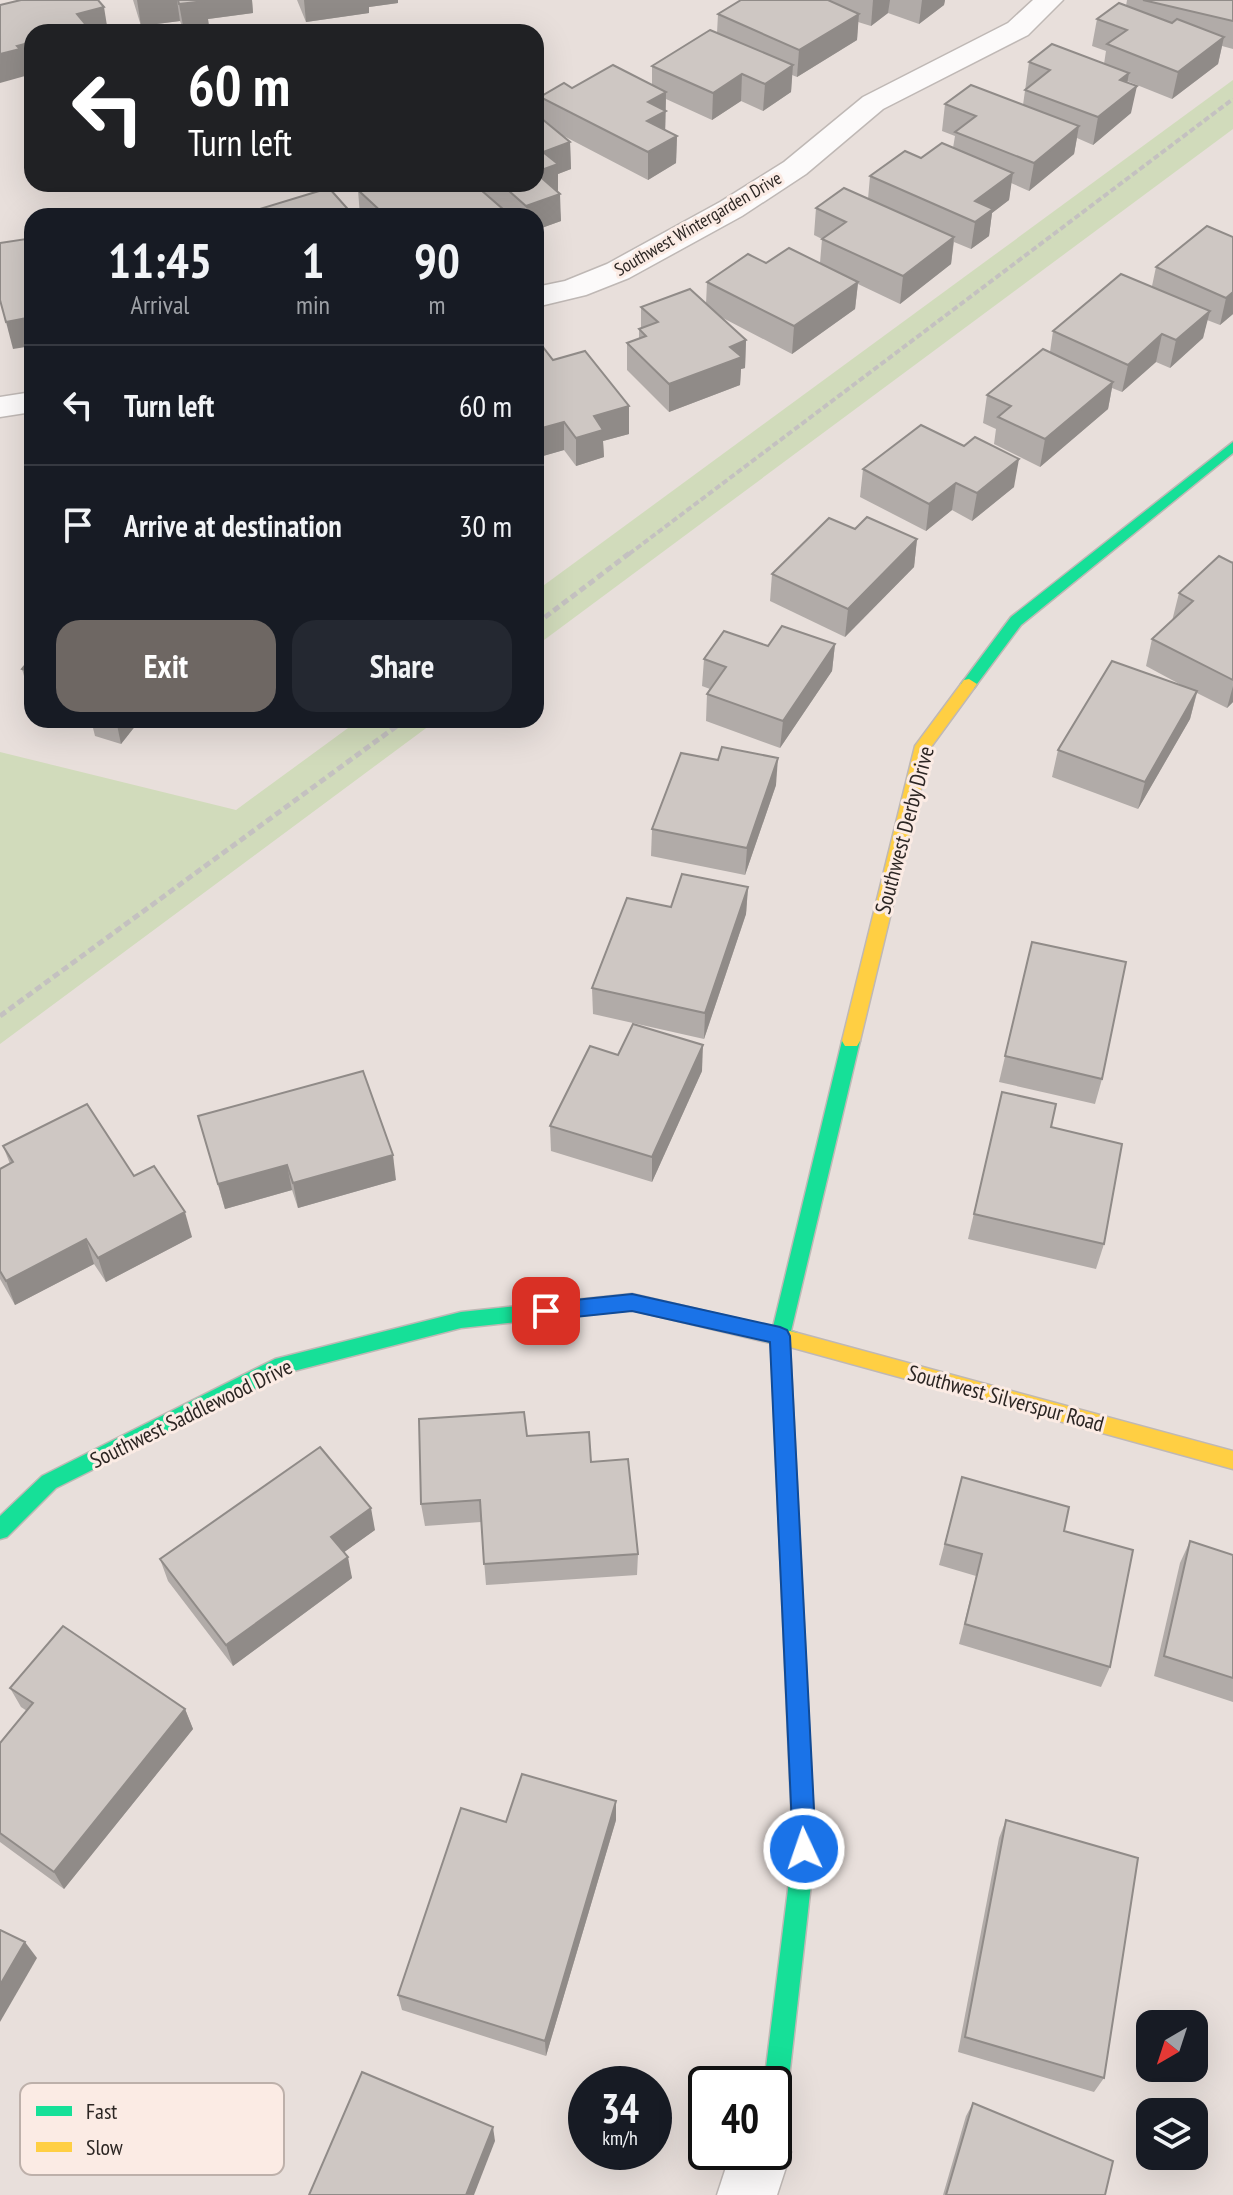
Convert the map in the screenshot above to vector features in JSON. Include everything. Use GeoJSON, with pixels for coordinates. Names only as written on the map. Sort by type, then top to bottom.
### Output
{"type":"FeatureCollection","features":[{"type":"Feature","properties":{"kind":"street","name":"Southwest Wintergarden Drive"},"geometry":{"type":"LineString","coordinates":[[544,295],[575,288],[618,271],[731,209],[795,168],[873,103],[1018,29],[1049,0]]}},
{"type":"Feature","properties":{"kind":"street"},"geometry":{"type":"LineString","coordinates":[[0,407],[24,403]]}},
{"type":"Feature","properties":{"kind":"street","name":"Southwest Derby Drive"},"geometry":{"type":"LineString","coordinates":[[779,2066],[804,1849],[780,1336],[923,746],[1016,621],[1233,446]]}},
{"type":"Feature","properties":{"kind":"street","name":"Southwest Saddlewood Drive"},"geometry":{"type":"LineString","coordinates":[[0,1530],[49,1482],[282,1365],[461,1320],[632,1302],[780,1336]]}},
{"type":"Feature","properties":{"kind":"street","name":"Southwest Silverspur Road"},"geometry":{"type":"LineString","coordinates":[[780,1336],[1233,1460]]}},
{"type":"Feature","properties":{"kind":"street"},"geometry":{"type":"LineString","coordinates":[[747,2195],[755,2170]]}},
{"type":"Feature","properties":{"kind":"path"},"geometry":{"type":"LineString","coordinates":[[544,618],[1233,99]]}},
{"type":"Feature","properties":{"kind":"path"},"geometry":{"type":"LineString","coordinates":[[0,1016],[394,728]]}},
{"type":"Feature","properties":{"kind":"green space"},"geometry":{"type":"Polygon","coordinates":[[[1233,80],[1233,129],[544,640],[544,585],[1233,80]]]}},
{"type":"Feature","properties":{"kind":"green space"},"geometry":{"type":"Polygon","coordinates":[[[348,728],[426,728],[0,1044],[0,752],[236,810],[348,728]]]}},
{"type":"Feature","properties":{"kind":"building"},"geometry":{"type":"Polygon","coordinates":[[[21,0],[98,0],[104,7],[77,14],[85,24],[24,24],[24,44],[17,46],[20,49],[0,54],[0,5],[21,0]]]}},
{"type":"Feature","properties":{"kind":"building"},"geometry":{"type":"Polygon","coordinates":[[[178,0],[205,0],[205,1],[179,4],[178,0]]]}},
{"type":"Feature","properties":{"kind":"building"},"geometry":{"type":"Polygon","coordinates":[[[741,0],[828,0],[859,14],[799,50],[718,14],[741,0]]]}},
{"type":"Feature","properties":{"kind":"building"},"geometry":{"type":"Polygon","coordinates":[[[1143,0],[1233,0],[1233,21],[1143,0]]]}},
{"type":"Feature","properties":{"kind":"building"},"geometry":{"type":"Polygon","coordinates":[[[1119,3],[1172,23],[1177,19],[1224,37],[1178,72],[1107,44],[1127,30],[1097,19],[1119,3]]]}},
{"type":"Feature","properties":{"kind":"building"},"geometry":{"type":"Polygon","coordinates":[[[710,30],[793,65],[765,84],[742,74],[713,93],[652,66],[710,30]]]}},
{"type":"Feature","properties":{"kind":"building"},"geometry":{"type":"Polygon","coordinates":[[[1052,44],[1129,73],[1120,80],[1137,86],[1098,117],[1025,90],[1050,70],[1029,62],[1052,44]]]}},
{"type":"Feature","properties":{"kind":"building"},"geometry":{"type":"Polygon","coordinates":[[[613,65],[666,92],[648,102],[666,111],[647,121],[677,136],[648,152],[544,99],[544,95],[564,83],[572,88],[613,65]]]}},
{"type":"Feature","properties":{"kind":"building"},"geometry":{"type":"Polygon","coordinates":[[[971,85],[1079,126],[1034,163],[955,132],[976,116],[945,104],[971,85]]]}},
{"type":"Feature","properties":{"kind":"building"},"geometry":{"type":"Polygon","coordinates":[[[544,121],[570,142],[544,152],[544,121]]]}},
{"type":"Feature","properties":{"kind":"building"},"geometry":{"type":"Polygon","coordinates":[[[942,143],[1013,173],[975,201],[993,209],[975,222],[870,176],[905,151],[921,158],[942,143]]]}},
{"type":"Feature","properties":{"kind":"building"},"geometry":{"type":"Polygon","coordinates":[[[544,153],[558,164],[544,169],[544,153]]]}},
{"type":"Feature","properties":{"kind":"building"},"geometry":{"type":"Polygon","coordinates":[[[544,180],[560,194],[526,206],[510,192],[544,192],[544,180]]]}},
{"type":"Feature","properties":{"kind":"building"},"geometry":{"type":"Polygon","coordinates":[[[844,188],[954,237],[903,276],[822,239],[846,222],[816,208],[844,188]]]}},
{"type":"Feature","properties":{"kind":"building"},"geometry":{"type":"Polygon","coordinates":[[[316,192],[333,192],[347,208],[263,208],[316,192]]]}},
{"type":"Feature","properties":{"kind":"building"},"geometry":{"type":"Polygon","coordinates":[[[360,192],[483,192],[502,208],[377,208],[360,192]]]}},
{"type":"Feature","properties":{"kind":"building"},"geometry":{"type":"Polygon","coordinates":[[[1207,226],[1233,237],[1233,292],[1226,298],[1156,267],[1207,226]]]}},
{"type":"Feature","properties":{"kind":"building"},"geometry":{"type":"Polygon","coordinates":[[[24,239],[24,319],[6,322],[0,300],[0,243],[24,239]]]}},
{"type":"Feature","properties":{"kind":"building"},"geometry":{"type":"Polygon","coordinates":[[[789,248],[858,282],[794,326],[707,282],[748,254],[766,263],[789,248]]]}},
{"type":"Feature","properties":{"kind":"building"},"geometry":{"type":"Polygon","coordinates":[[[1121,274],[1210,311],[1176,340],[1162,334],[1128,365],[1053,331],[1121,274]]]}},
{"type":"Feature","properties":{"kind":"building"},"geometry":{"type":"Polygon","coordinates":[[[690,289],[746,340],[730,347],[742,357],[669,384],[627,343],[646,336],[639,329],[658,322],[641,307],[690,289]]]}},
{"type":"Feature","properties":{"kind":"building"},"geometry":{"type":"Polygon","coordinates":[[[544,348],[553,360],[585,351],[629,406],[594,416],[603,430],[576,438],[564,422],[544,427],[544,348]]]}},
{"type":"Feature","properties":{"kind":"building"},"geometry":{"type":"Polygon","coordinates":[[[1043,349],[1113,382],[1045,439],[998,417],[1011,406],[987,395],[1043,349]]]}},
{"type":"Feature","properties":{"kind":"building"},"geometry":{"type":"Polygon","coordinates":[[[921,425],[964,446],[975,437],[1019,459],[977,493],[956,483],[929,504],[863,469],[921,425]]]}},
{"type":"Feature","properties":{"kind":"building"},"geometry":{"type":"Polygon","coordinates":[[[867,517],[917,539],[848,609],[772,574],[829,518],[855,529],[867,517]]]}},
{"type":"Feature","properties":{"kind":"building"},"geometry":{"type":"Polygon","coordinates":[[[1219,556],[1233,563],[1233,680],[1152,639],[1193,601],[1179,593],[1219,556]]]}},
{"type":"Feature","properties":{"kind":"building"},"geometry":{"type":"Polygon","coordinates":[[[782,626],[835,644],[783,721],[707,694],[726,667],[704,659],[724,631],[768,646],[782,626]]]}},
{"type":"Feature","properties":{"kind":"building"},"geometry":{"type":"Polygon","coordinates":[[[1112,661],[1197,691],[1145,782],[1058,750],[1112,661]]]}},
{"type":"Feature","properties":{"kind":"building"},"geometry":{"type":"Polygon","coordinates":[[[722,747],[778,758],[747,848],[652,829],[681,753],[718,760],[722,747]]]}},
{"type":"Feature","properties":{"kind":"building"},"geometry":{"type":"Polygon","coordinates":[[[682,874],[748,887],[705,1013],[592,988],[627,898],[671,907],[682,874]]]}},
{"type":"Feature","properties":{"kind":"building"},"geometry":{"type":"Polygon","coordinates":[[[1032,942],[1126,962],[1102,1079],[1005,1056],[1032,942]]]}},
{"type":"Feature","properties":{"kind":"building"},"geometry":{"type":"Polygon","coordinates":[[[633,1024],[703,1045],[652,1157],[550,1126],[590,1046],[618,1055],[633,1024]]]}},
{"type":"Feature","properties":{"kind":"building"},"geometry":{"type":"Polygon","coordinates":[[[363,1071],[393,1155],[293,1183],[287,1165],[218,1184],[198,1116],[363,1071]]]}},
{"type":"Feature","properties":{"kind":"building"},"geometry":{"type":"Polygon","coordinates":[[[1002,1092],[1056,1104],[1051,1127],[1122,1144],[1104,1244],[974,1214],[1002,1092]]]}},
{"type":"Feature","properties":{"kind":"building"},"geometry":{"type":"Polygon","coordinates":[[[87,1104],[134,1176],[154,1166],[185,1212],[98,1258],[86,1239],[6,1281],[0,1271],[0,1169],[13,1162],[3,1146],[87,1104]]]}},
{"type":"Feature","properties":{"kind":"building"},"geometry":{"type":"Polygon","coordinates":[[[524,1412],[527,1436],[589,1432],[591,1462],[628,1459],[638,1554],[484,1564],[480,1500],[421,1504],[419,1419],[524,1412]]]}},
{"type":"Feature","properties":{"kind":"building"},"geometry":{"type":"Polygon","coordinates":[[[320,1447],[371,1508],[331,1537],[348,1557],[226,1645],[160,1559],[320,1447]]]}},
{"type":"Feature","properties":{"kind":"building"},"geometry":{"type":"Polygon","coordinates":[[[962,1477],[1069,1507],[1064,1531],[1133,1550],[1110,1667],[965,1624],[982,1554],[945,1544],[962,1477]]]}},
{"type":"Feature","properties":{"kind":"building"},"geometry":{"type":"Polygon","coordinates":[[[1190,1541],[1233,1555],[1233,1678],[1164,1656],[1190,1541]]]}},
{"type":"Feature","properties":{"kind":"building"},"geometry":{"type":"Polygon","coordinates":[[[63,1626],[185,1709],[54,1872],[0,1833],[0,1743],[33,1703],[10,1688],[63,1626]]]}},
{"type":"Feature","properties":{"kind":"building"},"geometry":{"type":"Polygon","coordinates":[[[522,1774],[616,1801],[545,2041],[398,1995],[461,1808],[506,1822],[522,1774]]]}},
{"type":"Feature","properties":{"kind":"building"},"geometry":{"type":"Polygon","coordinates":[[[1006,1820],[1138,1858],[1104,2078],[965,2037],[1006,1820]]]}},
{"type":"Feature","properties":{"kind":"building"},"geometry":{"type":"Polygon","coordinates":[[[0,1930],[25,1942],[0,1985],[0,1930]]]}},
{"type":"Feature","properties":{"kind":"building"},"geometry":{"type":"Polygon","coordinates":[[[362,2072],[493,2127],[466,2195],[309,2195],[362,2072]]]}},
{"type":"Feature","properties":{"kind":"building"},"geometry":{"type":"Polygon","coordinates":[[[973,2103],[1113,2161],[1105,2195],[946,2195],[973,2103]]]}},
{"type":"Feature","properties":{"kind":"traffic: fast"},"geometry":{"type":"LineString","coordinates":[[969,684],[1016,621],[1233,446]]}},
{"type":"Feature","properties":{"kind":"traffic: fast"},"geometry":{"type":"LineString","coordinates":[[779,2066],[804,1849],[780,1336],[851,1041]]}},
{"type":"Feature","properties":{"kind":"traffic: fast"},"geometry":{"type":"LineString","coordinates":[[0,1530],[49,1482],[282,1365],[461,1320],[632,1302],[790,1339]]}},
{"type":"Feature","properties":{"kind":"traffic: slow"},"geometry":{"type":"LineString","coordinates":[[851,1041],[923,746],[969,684]]}},
{"type":"Feature","properties":{"kind":"traffic: slow"},"geometry":{"type":"LineString","coordinates":[[790,1339],[1233,1460]]}},
{"type":"Feature","properties":{"kind":"route"},"geometry":{"type":"LineString","coordinates":[[546,1311],[632,1302],[780,1336],[804,1849]]}}]}
